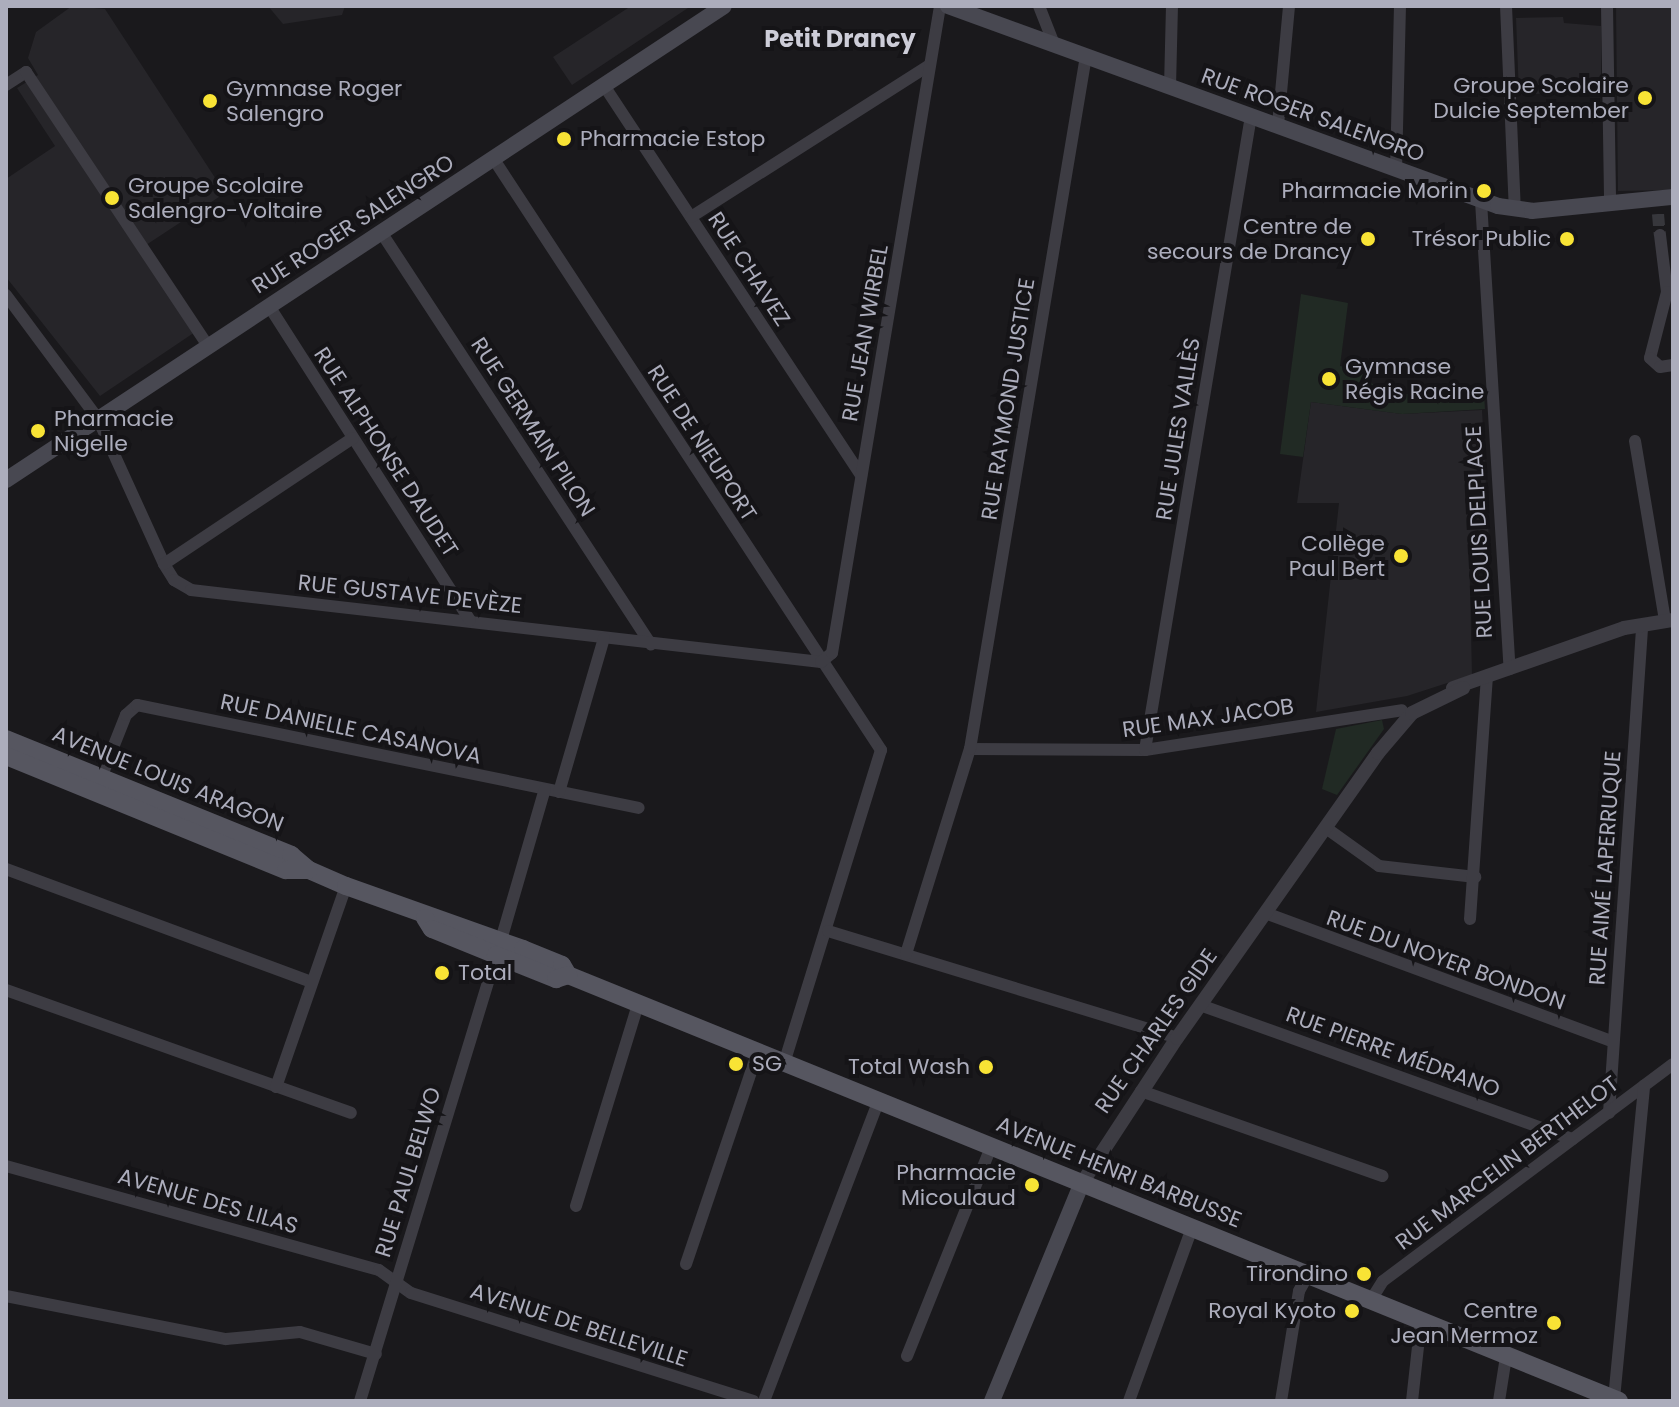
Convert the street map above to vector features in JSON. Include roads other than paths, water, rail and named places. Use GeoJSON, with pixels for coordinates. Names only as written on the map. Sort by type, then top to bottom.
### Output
{"type":"FeatureCollection","features":[{"type":"Feature","properties":{"kind":"main road","name":"RUE ROGER SALENGRO"},"geometry":{"type":"LineString","coordinates":[[6,480],[724,6]]}},
{"type":"Feature","properties":{"kind":"main road","name":"RUE ROGER SALENGRO"},"geometry":{"type":"LineString","coordinates":[[948,6],[1481,201],[1515,210],[1662,203]]}},
{"type":"Feature","properties":{"kind":"main road","name":"AVENUE LOUIS ARAGON"},"geometry":{"type":"LineString","coordinates":[[6,739],[291,855],[309,870],[346,886],[425,918],[437,917],[498,948],[562,965],[568,975],[601,988]]}},
{"type":"Feature","properties":{"kind":"main road","name":"AVENUE LOUIS ARAGON"},"geometry":{"type":"LineString","coordinates":[[6,756],[286,870],[309,870]]}},
{"type":"Feature","properties":{"kind":"main road","name":"AVENUE HENRI BARBUSSE"},"geometry":{"type":"LineString","coordinates":[[601,988],[1610,1399]]}},
{"type":"Feature","properties":{"kind":"main road","name":"RUE CHARLES GIDE"},"geometry":{"type":"LineString","coordinates":[[992,1401],[1082,1183]]}},
{"type":"Feature","properties":{"kind":"street","name":"RUE JEAN WIRBEL"},"geometry":{"type":"LineString","coordinates":[[821,662],[832,653],[940,6]]}},
{"type":"Feature","properties":{"kind":"street"},"geometry":{"type":"LineString","coordinates":[[1039,6],[1054,44]]}},
{"type":"Feature","properties":{"kind":"street"},"geometry":{"type":"LineString","coordinates":[[1170,87],[1172,6]]}},
{"type":"Feature","properties":{"kind":"street"},"geometry":{"type":"LineString","coordinates":[[1278,125],[1289,6]]}},
{"type":"Feature","properties":{"kind":"street"},"geometry":{"type":"LineString","coordinates":[[1396,169],[1400,6]]}},
{"type":"Feature","properties":{"kind":"street"},"geometry":{"type":"LineString","coordinates":[[1506,6],[1515,210]]}},
{"type":"Feature","properties":{"kind":"street"},"geometry":{"type":"LineString","coordinates":[[1607,6],[1610,204]]}},
{"type":"Feature","properties":{"kind":"street","name":"RUE RAYMOND JUSTICE"},"geometry":{"type":"LineString","coordinates":[[906,954],[970,749],[1086,56]]}},
{"type":"Feature","properties":{"kind":"street"},"geometry":{"type":"LineString","coordinates":[[691,217],[930,65]]}},
{"type":"Feature","properties":{"kind":"street"},"geometry":{"type":"LineString","coordinates":[[6,85],[26,72],[208,346]]}},
{"type":"Feature","properties":{"kind":"street","name":"RUE CHAVEZ"},"geometry":{"type":"LineString","coordinates":[[603,84],[861,476]]}},
{"type":"Feature","properties":{"kind":"street","name":"RUE JULES VALLÈS"},"geometry":{"type":"LineString","coordinates":[[1145,750],[1251,116]]}},
{"type":"Feature","properties":{"kind":"street","name":"RUE DE NIEUPORT"},"geometry":{"type":"LineString","coordinates":[[493,158],[881,750],[828,931]]}},
{"type":"Feature","properties":{"kind":"street","name":"RUE LOUIS DELPLACE"},"geometry":{"type":"LineString","coordinates":[[1481,201],[1510,669]]}},
{"type":"Feature","properties":{"kind":"street","name":"RUE GERMAIN PILON"},"geometry":{"type":"LineString","coordinates":[[381,232],[651,644]]}},
{"type":"Feature","properties":{"kind":"street"},"geometry":{"type":"LineString","coordinates":[[1660,235],[1670,293],[1650,358],[1660,367],[1673,365]]}},
{"type":"Feature","properties":{"kind":"street","name":"RUE GUSTAVE DEVÈZE"},"geometry":{"type":"LineString","coordinates":[[6,295],[98,419],[164,564],[174,580],[191,590],[821,662]]}},
{"type":"Feature","properties":{"kind":"street","name":"RUE ALPHONSE DAUDET"},"geometry":{"type":"LineString","coordinates":[[269,306],[470,620]]}},
{"type":"Feature","properties":{"kind":"street"},"geometry":{"type":"LineString","coordinates":[[164,564],[353,438]]}},
{"type":"Feature","properties":{"kind":"street"},"geometry":{"type":"LineString","coordinates":[[1407,712],[1566,647],[1669,621],[1635,441]]}},
{"type":"Feature","properties":{"kind":"street","name":"RUE AIMÉ LAPERRUQUE"},"geometry":{"type":"LineString","coordinates":[[1609,1113],[1642,626]]}},
{"type":"Feature","properties":{"kind":"street"},"geometry":{"type":"LineString","coordinates":[[559,792],[604,638]]}},
{"type":"Feature","properties":{"kind":"street"},"geometry":{"type":"LineString","coordinates":[[1470,919],[1487,678]]}},
{"type":"Feature","properties":{"kind":"street","name":"RUE DANIELLE CASANOVA"},"geometry":{"type":"LineString","coordinates":[[101,778],[126,715],[137,705],[639,808]]}},
{"type":"Feature","properties":{"kind":"street","name":"RUE MAX JACOB"},"geometry":{"type":"LineString","coordinates":[[970,749],[1145,750],[1407,712]]}},
{"type":"Feature","properties":{"kind":"street","name":"RUE CHARLES GIDE"},"geometry":{"type":"LineString","coordinates":[[1082,1183],[1177,1038],[1268,914],[1407,712]]}},
{"type":"Feature","properties":{"kind":"street","name":"RUE PAUL BELWO"},"geometry":{"type":"LineString","coordinates":[[360,1401],[545,789]]}},
{"type":"Feature","properties":{"kind":"street"},"geometry":{"type":"LineString","coordinates":[[1326,828],[1379,866],[1475,877]]}},
{"type":"Feature","properties":{"kind":"street"},"geometry":{"type":"LineString","coordinates":[[6,869],[312,982]]}},
{"type":"Feature","properties":{"kind":"street"},"geometry":{"type":"LineString","coordinates":[[276,1087],[346,886]]}},
{"type":"Feature","properties":{"kind":"street","name":"RUE DU NOYER BONDON"},"geometry":{"type":"LineString","coordinates":[[1268,914],[1612,1041]]}},
{"type":"Feature","properties":{"kind":"street"},"geometry":{"type":"LineString","coordinates":[[785,1061],[828,931],[1177,1038]]}},
{"type":"Feature","properties":{"kind":"street"},"geometry":{"type":"LineString","coordinates":[[6,990],[351,1113]]}},
{"type":"Feature","properties":{"kind":"street"},"geometry":{"type":"LineString","coordinates":[[576,1206],[638,1004]]}},
{"type":"Feature","properties":{"kind":"street","name":"RUE PIERRE MÉDRANO"},"geometry":{"type":"LineString","coordinates":[[1200,1005],[1573,1139]]}},
{"type":"Feature","properties":{"kind":"street"},"geometry":{"type":"LineString","coordinates":[[686,1264],[758,1051]]}},
{"type":"Feature","properties":{"kind":"street","name":"RUE MARCELIN BERTHELOT"},"geometry":{"type":"LineString","coordinates":[[1371,1300],[1383,1281],[1673,1064]]}},
{"type":"Feature","properties":{"kind":"street"},"geometry":{"type":"LineString","coordinates":[[1610,1399],[1644,1085]]}},
{"type":"Feature","properties":{"kind":"street"},"geometry":{"type":"LineString","coordinates":[[1141,1091],[1382,1176]]}},
{"type":"Feature","properties":{"kind":"street"},"geometry":{"type":"LineString","coordinates":[[764,1401],[879,1100]]}},
{"type":"Feature","properties":{"kind":"street"},"geometry":{"type":"LineString","coordinates":[[907,1356],[991,1147]]}},
{"type":"Feature","properties":{"kind":"street","name":"AVENUE DES LILAS"},"geometry":{"type":"LineString","coordinates":[[6,1166],[379,1270],[396,1282]]}},
{"type":"Feature","properties":{"kind":"street"},"geometry":{"type":"LineString","coordinates":[[1129,1401],[1192,1228]]}},
{"type":"Feature","properties":{"kind":"street"},"geometry":{"type":"LineString","coordinates":[[1281,1401],[1299,1291],[1308,1275]]}},
{"type":"Feature","properties":{"kind":"street","name":"AVENUE DE BELLEVILLE"},"geometry":{"type":"LineString","coordinates":[[396,1282],[411,1293],[753,1401]]}},
{"type":"Feature","properties":{"kind":"street"},"geometry":{"type":"LineString","coordinates":[[6,1296],[226,1339],[300,1332],[376,1354]]}},
{"type":"Feature","properties":{"kind":"street"},"geometry":{"type":"LineString","coordinates":[[1412,1401],[1421,1320]]}},
{"type":"Feature","properties":{"kind":"street"},"geometry":{"type":"LineString","coordinates":[[1499,1401],[1506,1357]]}},
{"type":"Feature","properties":{"kind":"tunnel"},"geometry":{"type":"LineString","coordinates":[[1658,214],[1660,235]]}},
{"type":"Feature","properties":{"kind":"place","name":"Groupe Scolaire Dulcie September"},"geometry":{"type":"Point","coordinates":[1645,98]}},
{"type":"Feature","properties":{"kind":"place","name":"Gymnase Roger Salengro"},"geometry":{"type":"Point","coordinates":[210,101]}},
{"type":"Feature","properties":{"kind":"place","name":"Pharmacie Estop"},"geometry":{"type":"Point","coordinates":[564,139]}},
{"type":"Feature","properties":{"kind":"place","name":"Pharmacie Morin"},"geometry":{"type":"Point","coordinates":[1484,191]}},
{"type":"Feature","properties":{"kind":"place","name":"Groupe Scolaire Salengro-Voltaire"},"geometry":{"type":"Point","coordinates":[112,198]}},
{"type":"Feature","properties":{"kind":"place","name":"Centre de secours de Drancy"},"geometry":{"type":"Point","coordinates":[1368,239]}},
{"type":"Feature","properties":{"kind":"place","name":"Trésor Public"},"geometry":{"type":"Point","coordinates":[1567,239]}},
{"type":"Feature","properties":{"kind":"place","name":"Gymnase Régis Racine"},"geometry":{"type":"Point","coordinates":[1329,379]}},
{"type":"Feature","properties":{"kind":"place","name":"Pharmacie Nigelle"},"geometry":{"type":"Point","coordinates":[38,431]}},
{"type":"Feature","properties":{"kind":"place","name":"Collège Paul Bert"},"geometry":{"type":"Point","coordinates":[1401,556]}},
{"type":"Feature","properties":{"kind":"place","name":"Total"},"geometry":{"type":"Point","coordinates":[442,973]}},
{"type":"Feature","properties":{"kind":"place","name":"SG"},"geometry":{"type":"Point","coordinates":[736,1064]}},
{"type":"Feature","properties":{"kind":"place","name":"Total Wash"},"geometry":{"type":"Point","coordinates":[986,1067]}},
{"type":"Feature","properties":{"kind":"place","name":"Pharmacie Micoulaud"},"geometry":{"type":"Point","coordinates":[1032,1185]}},
{"type":"Feature","properties":{"kind":"place","name":"Tirondino"},"geometry":{"type":"Point","coordinates":[1364,1274]}},
{"type":"Feature","properties":{"kind":"place","name":"Royal Kyoto"},"geometry":{"type":"Point","coordinates":[1352,1311]}},
{"type":"Feature","properties":{"kind":"place","name":"Centre Jean Mermoz"},"geometry":{"type":"Point","coordinates":[1554,1323]}},
{"type":"Feature","properties":{"kind":"district","name":"Petit Drancy"},"geometry":{"type":"Point","coordinates":[840,39]}}]}
